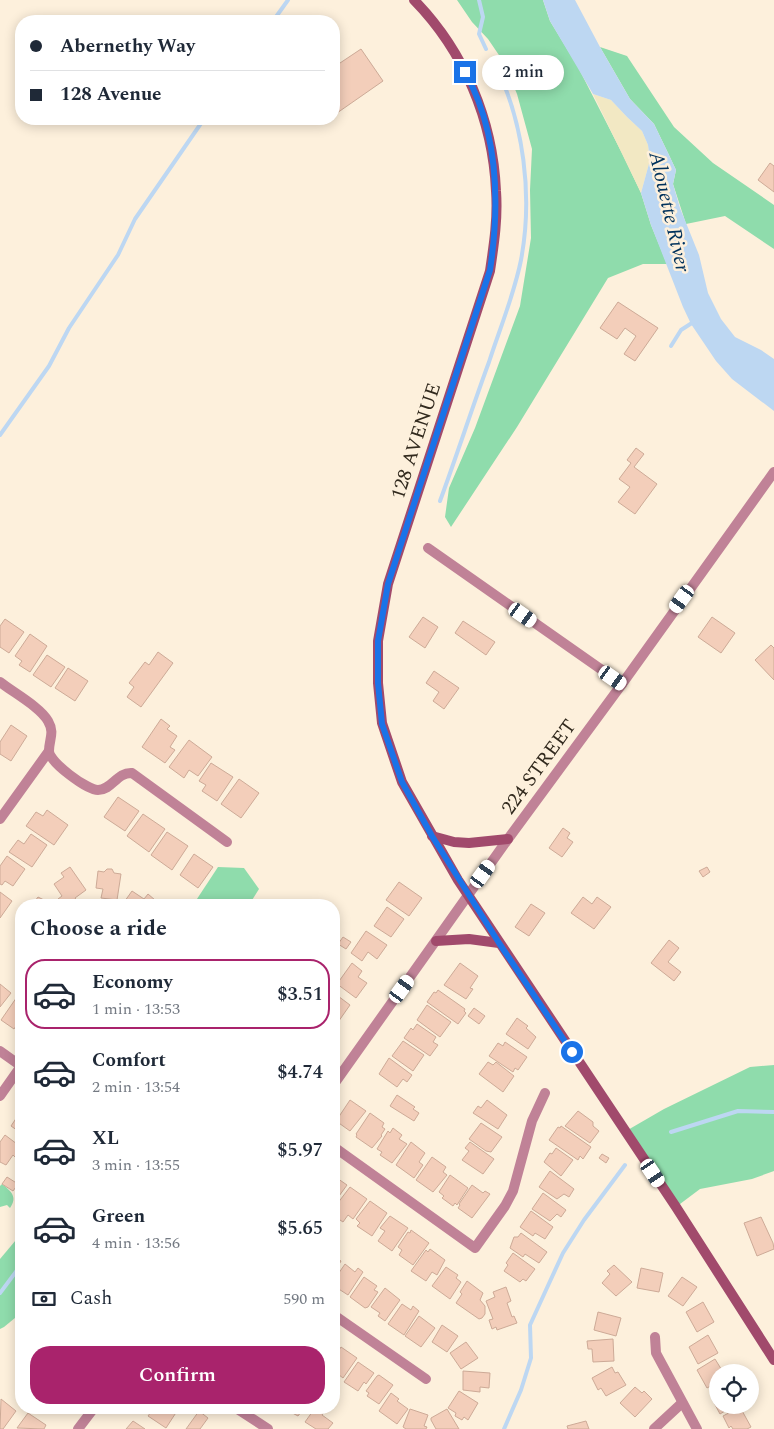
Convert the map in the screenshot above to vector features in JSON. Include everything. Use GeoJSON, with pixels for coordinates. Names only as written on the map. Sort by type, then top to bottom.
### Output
{"type":"FeatureCollection","features":[{"type":"Feature","properties":{"kind":"main road","name":"128 AVENUE"},"geometry":{"type":"LineString","coordinates":[[414,0],[441,30],[473,85],[490,137],[496,191],[495,236],[490,270],[388,584],[378,641],[378,683],[382,724],[402,782],[432,836],[499,943],[662,1187],[774,1360]]}},
{"type":"Feature","properties":{"kind":"main road"},"geometry":{"type":"LineString","coordinates":[[432,836],[454,842],[469,843],[508,839]]}},
{"type":"Feature","properties":{"kind":"main road"},"geometry":{"type":"LineString","coordinates":[[436,941],[469,939],[499,943]]}},
{"type":"Feature","properties":{"kind":"street","name":"224 STREET"},"geometry":{"type":"LineString","coordinates":[[340,1076],[508,839],[774,472]]}},
{"type":"Feature","properties":{"kind":"street"},"geometry":{"type":"LineString","coordinates":[[428,548],[622,684]]}},
{"type":"Feature","properties":{"kind":"street"},"geometry":{"type":"LineString","coordinates":[[0,682],[40,711],[48,720],[52,738],[49,751],[50,757],[56,764],[92,788],[104,789],[121,775],[127,773],[138,776],[227,842]]}},
{"type":"Feature","properties":{"kind":"street"},"geometry":{"type":"LineString","coordinates":[[0,819],[49,751]]}},
{"type":"Feature","properties":{"kind":"street"},"geometry":{"type":"LineString","coordinates":[[0,1051],[15,1062]]}},
{"type":"Feature","properties":{"kind":"street"},"geometry":{"type":"LineString","coordinates":[[0,1096],[15,1075]]}},
{"type":"Feature","properties":{"kind":"street"},"geometry":{"type":"LineString","coordinates":[[340,1151],[475,1248],[514,1191],[532,1121],[545,1093]]}},
{"type":"Feature","properties":{"kind":"street"},"geometry":{"type":"LineString","coordinates":[[340,1319],[426,1379]]}},
{"type":"Feature","properties":{"kind":"street"},"geometry":{"type":"LineString","coordinates":[[655,1336],[656,1353],[697,1429]]}},
{"type":"Feature","properties":{"kind":"street"},"geometry":{"type":"LineString","coordinates":[[654,1429],[682,1403]]}},
{"type":"Feature","properties":{"kind":"street"},"geometry":{"type":"LineString","coordinates":[[78,1429],[89,1414]]}},
{"type":"Feature","properties":{"kind":"street"},"geometry":{"type":"LineString","coordinates":[[245,1414],[268,1429]]}},
{"type":"Feature","properties":{"kind":"green space"},"geometry":{"type":"Polygon","coordinates":[[[457,0],[543,0],[550,21],[578,67],[641,193],[651,225],[667,264],[643,264],[608,278],[517,427],[451,527],[445,517],[449,488],[475,428],[520,306],[531,238],[530,190],[532,149],[517,94],[503,61],[457,0]]]}},
{"type":"Feature","properties":{"kind":"green space"},"geometry":{"type":"Polygon","coordinates":[[[600,47],[627,56],[674,127],[713,163],[774,205],[774,249],[725,216],[686,224],[673,184],[676,170],[654,124],[630,99],[600,47]]]}},
{"type":"Feature","properties":{"kind":"green space"},"geometry":{"type":"Polygon","coordinates":[[[218,867],[244,868],[259,889],[253,899],[197,899],[218,867]]]}},
{"type":"Feature","properties":{"kind":"green space"},"geometry":{"type":"Polygon","coordinates":[[[774,1065],[774,1171],[752,1179],[700,1189],[676,1207],[626,1131],[664,1109],[750,1067],[774,1065]]]}},
{"type":"Feature","properties":{"kind":"green space"},"geometry":{"type":"Polygon","coordinates":[[[2,1184],[11,1192],[13,1197],[10,1208],[7,1205],[0,1207],[0,1186],[2,1184]]]}},
{"type":"Feature","properties":{"kind":"green space"},"geometry":{"type":"Polygon","coordinates":[[[15,1241],[15,1318],[0,1329],[0,1259],[15,1241]]]}},
{"type":"Feature","properties":{"kind":"sand"},"geometry":{"type":"Polygon","coordinates":[[[593,94],[611,100],[642,131],[648,145],[650,160],[641,193],[593,94]]]}},
{"type":"Feature","properties":{"kind":"water","name":"Alouette River"},"geometry":{"type":"Polygon","coordinates":[[[543,0],[575,0],[630,99],[654,124],[676,170],[673,184],[680,208],[699,255],[708,293],[721,319],[735,337],[774,359],[774,411],[732,379],[716,361],[691,324],[651,225],[641,193],[650,160],[648,145],[642,131],[611,100],[593,94],[550,21],[543,0]]]}},
{"type":"Feature","properties":{"kind":"building"},"geometry":{"type":"Polygon","coordinates":[[[361,49],[383,81],[340,111],[340,63],[361,49]]]}},
{"type":"Feature","properties":{"kind":"building"},"geometry":{"type":"Polygon","coordinates":[[[770,163],[774,166],[774,192],[758,180],[770,163]]]}},
{"type":"Feature","properties":{"kind":"building"},"geometry":{"type":"Polygon","coordinates":[[[618,302],[658,328],[635,361],[624,354],[636,336],[625,328],[617,339],[600,328],[618,302]]]}},
{"type":"Feature","properties":{"kind":"building"},"geometry":{"type":"Polygon","coordinates":[[[636,448],[644,454],[634,467],[657,484],[635,514],[618,502],[630,487],[619,479],[631,463],[627,460],[636,448]]]}},
{"type":"Feature","properties":{"kind":"building"},"geometry":{"type":"Polygon","coordinates":[[[423,617],[438,627],[425,648],[409,637],[423,617]]]}},
{"type":"Feature","properties":{"kind":"building"},"geometry":{"type":"Polygon","coordinates":[[[712,617],[735,633],[721,653],[698,637],[712,617]]]}},
{"type":"Feature","properties":{"kind":"building"},"geometry":{"type":"Polygon","coordinates":[[[5,619],[24,632],[9,653],[0,647],[0,626],[5,619]]]}},
{"type":"Feature","properties":{"kind":"building"},"geometry":{"type":"Polygon","coordinates":[[[463,621],[495,642],[486,655],[455,633],[463,621]]]}},
{"type":"Feature","properties":{"kind":"building"},"geometry":{"type":"Polygon","coordinates":[[[30,634],[47,646],[30,672],[19,665],[22,661],[15,656],[30,634]]]}},
{"type":"Feature","properties":{"kind":"building"},"geometry":{"type":"Polygon","coordinates":[[[771,645],[774,648],[774,680],[755,660],[771,645]]]}},
{"type":"Feature","properties":{"kind":"building"},"geometry":{"type":"Polygon","coordinates":[[[158,652],[173,663],[141,707],[127,697],[134,687],[129,683],[145,662],[149,665],[158,652]]]}},
{"type":"Feature","properties":{"kind":"building"},"geometry":{"type":"Polygon","coordinates":[[[47,655],[65,667],[51,687],[33,675],[47,655]]]}},
{"type":"Feature","properties":{"kind":"building"},"geometry":{"type":"Polygon","coordinates":[[[68,668],[88,681],[75,701],[55,688],[68,668]]]}},
{"type":"Feature","properties":{"kind":"building"},"geometry":{"type":"Polygon","coordinates":[[[434,671],[459,688],[444,709],[433,701],[439,692],[426,683],[434,671]]]}},
{"type":"Feature","properties":{"kind":"building"},"geometry":{"type":"Polygon","coordinates":[[[161,719],[170,726],[167,729],[177,736],[170,747],[175,750],[165,763],[142,747],[161,719]]]}},
{"type":"Feature","properties":{"kind":"building"},"geometry":{"type":"Polygon","coordinates":[[[11,725],[27,736],[11,761],[0,754],[0,742],[11,725]]]}},
{"type":"Feature","properties":{"kind":"building"},"geometry":{"type":"Polygon","coordinates":[[[189,740],[212,757],[198,776],[189,770],[184,778],[169,767],[189,740]]]}},
{"type":"Feature","properties":{"kind":"building"},"geometry":{"type":"Polygon","coordinates":[[[211,763],[233,777],[217,801],[202,791],[206,785],[199,781],[211,763]]]}},
{"type":"Feature","properties":{"kind":"building"},"geometry":{"type":"Polygon","coordinates":[[[239,779],[259,793],[241,818],[221,804],[239,779]]]}},
{"type":"Feature","properties":{"kind":"building"},"geometry":{"type":"Polygon","coordinates":[[[118,797],[139,811],[125,831],[104,817],[118,797]]]}},
{"type":"Feature","properties":{"kind":"building"},"geometry":{"type":"Polygon","coordinates":[[[47,810],[68,825],[54,845],[26,826],[36,812],[43,816],[47,810]]]}},
{"type":"Feature","properties":{"kind":"building"},"geometry":{"type":"Polygon","coordinates":[[[143,814],[165,829],[149,852],[127,836],[143,814]]]}},
{"type":"Feature","properties":{"kind":"building"},"geometry":{"type":"Polygon","coordinates":[[[563,828],[570,833],[567,838],[573,842],[562,857],[549,848],[563,828]]]}},
{"type":"Feature","properties":{"kind":"building"},"geometry":{"type":"Polygon","coordinates":[[[167,832],[188,846],[172,870],[151,855],[167,832]]]}},
{"type":"Feature","properties":{"kind":"building"},"geometry":{"type":"Polygon","coordinates":[[[31,834],[47,845],[32,867],[9,852],[18,840],[24,844],[31,834]]]}},
{"type":"Feature","properties":{"kind":"building"},"geometry":{"type":"Polygon","coordinates":[[[194,854],[213,867],[198,888],[180,875],[194,854]]]}},
{"type":"Feature","properties":{"kind":"building"},"geometry":{"type":"Polygon","coordinates":[[[7,856],[25,869],[13,886],[5,881],[2,885],[0,884],[0,866],[7,856]]]}},
{"type":"Feature","properties":{"kind":"building"},"geometry":{"type":"Polygon","coordinates":[[[70,867],[86,890],[76,899],[58,899],[62,896],[54,884],[64,877],[61,873],[70,867]]]}},
{"type":"Feature","properties":{"kind":"building"},"geometry":{"type":"Polygon","coordinates":[[[707,867],[710,872],[703,877],[699,871],[707,867]]]}},
{"type":"Feature","properties":{"kind":"building"},"geometry":{"type":"Polygon","coordinates":[[[107,869],[112,869],[114,873],[121,874],[117,899],[101,898],[103,889],[96,888],[98,871],[104,872],[107,869]]]}},
{"type":"Feature","properties":{"kind":"building"},"geometry":{"type":"Polygon","coordinates":[[[399,882],[422,898],[409,916],[386,900],[399,882]]]}},
{"type":"Feature","properties":{"kind":"building"},"geometry":{"type":"Polygon","coordinates":[[[132,891],[144,899],[126,899],[132,891]]]}},
{"type":"Feature","properties":{"kind":"building"},"geometry":{"type":"Polygon","coordinates":[[[0,892],[12,901],[0,918],[0,892]]]}},
{"type":"Feature","properties":{"kind":"building"},"geometry":{"type":"Polygon","coordinates":[[[148,894],[154,899],[144,899],[148,894]]]}},
{"type":"Feature","properties":{"kind":"building"},"geometry":{"type":"Polygon","coordinates":[[[583,897],[592,904],[597,897],[611,907],[594,929],[571,913],[583,897]]]}},
{"type":"Feature","properties":{"kind":"building"},"geometry":{"type":"Polygon","coordinates":[[[531,904],[545,913],[529,936],[515,927],[531,904]]]}},
{"type":"Feature","properties":{"kind":"building"},"geometry":{"type":"Polygon","coordinates":[[[387,907],[404,919],[391,937],[374,926],[387,907]]]}},
{"type":"Feature","properties":{"kind":"building"},"geometry":{"type":"Polygon","coordinates":[[[366,931],[387,945],[377,959],[368,952],[362,961],[351,953],[366,931]]]}},
{"type":"Feature","properties":{"kind":"building"},"geometry":{"type":"Polygon","coordinates":[[[343,937],[351,942],[346,949],[340,945],[343,937]]]}},
{"type":"Feature","properties":{"kind":"building"},"geometry":{"type":"Polygon","coordinates":[[[669,940],[679,948],[668,962],[681,972],[674,981],[651,963],[669,940]]]}},
{"type":"Feature","properties":{"kind":"building"},"geometry":{"type":"Polygon","coordinates":[[[352,963],[362,971],[358,977],[367,983],[356,998],[340,986],[340,980],[352,963]]]}},
{"type":"Feature","properties":{"kind":"building"},"geometry":{"type":"Polygon","coordinates":[[[460,963],[478,976],[470,988],[473,989],[466,999],[444,985],[460,963]]]}},
{"type":"Feature","properties":{"kind":"building"},"geometry":{"type":"Polygon","coordinates":[[[0,984],[11,993],[0,1007],[0,984]]]}},
{"type":"Feature","properties":{"kind":"building"},"geometry":{"type":"Polygon","coordinates":[[[438,990],[465,1009],[466,1013],[458,1024],[427,1002],[434,992],[436,993],[438,990]]]}},
{"type":"Feature","properties":{"kind":"building"},"geometry":{"type":"Polygon","coordinates":[[[340,998],[350,1005],[340,1019],[340,998]]]}},
{"type":"Feature","properties":{"kind":"building"},"geometry":{"type":"Polygon","coordinates":[[[15,1000],[15,1028],[14,1029],[1,1020],[15,1000]]]}},
{"type":"Feature","properties":{"kind":"building"},"geometry":{"type":"Polygon","coordinates":[[[427,1005],[451,1022],[440,1037],[417,1020],[427,1005]]]}},
{"type":"Feature","properties":{"kind":"building"},"geometry":{"type":"Polygon","coordinates":[[[474,1008],[485,1016],[479,1024],[468,1016],[474,1008]]]}},
{"type":"Feature","properties":{"kind":"building"},"geometry":{"type":"Polygon","coordinates":[[[517,1018],[528,1026],[526,1028],[536,1037],[528,1049],[506,1034],[517,1018]]]}},
{"type":"Feature","properties":{"kind":"building"},"geometry":{"type":"Polygon","coordinates":[[[417,1024],[436,1037],[433,1042],[438,1045],[430,1056],[404,1038],[411,1028],[413,1030],[417,1024]]]}},
{"type":"Feature","properties":{"kind":"building"},"geometry":{"type":"Polygon","coordinates":[[[403,1041],[424,1055],[413,1071],[392,1056],[403,1041]]]}},
{"type":"Feature","properties":{"kind":"building"},"geometry":{"type":"Polygon","coordinates":[[[505,1042],[527,1057],[518,1070],[515,1068],[513,1072],[489,1056],[498,1043],[503,1046],[505,1042]]]}},
{"type":"Feature","properties":{"kind":"building"},"geometry":{"type":"Polygon","coordinates":[[[389,1058],[412,1075],[407,1082],[403,1079],[397,1087],[379,1074],[389,1058]]]}},
{"type":"Feature","properties":{"kind":"building"},"geometry":{"type":"Polygon","coordinates":[[[488,1062],[493,1065],[496,1062],[514,1076],[503,1092],[479,1074],[488,1062]]]}},
{"type":"Feature","properties":{"kind":"building"},"geometry":{"type":"Polygon","coordinates":[[[397,1095],[415,1107],[413,1109],[419,1113],[414,1121],[390,1106],[397,1095]]]}},
{"type":"Feature","properties":{"kind":"building"},"geometry":{"type":"Polygon","coordinates":[[[350,1100],[366,1111],[350,1131],[340,1124],[340,1115],[350,1100]]]}},
{"type":"Feature","properties":{"kind":"building"},"geometry":{"type":"Polygon","coordinates":[[[487,1100],[507,1115],[498,1129],[473,1113],[478,1106],[481,1108],[487,1100]]]}},
{"type":"Feature","properties":{"kind":"building"},"geometry":{"type":"Polygon","coordinates":[[[578,1111],[593,1122],[593,1126],[599,1131],[590,1143],[565,1126],[578,1111]]]}},
{"type":"Feature","properties":{"kind":"building"},"geometry":{"type":"Polygon","coordinates":[[[370,1113],[384,1123],[382,1127],[385,1129],[372,1148],[356,1137],[356,1134],[370,1113]]]}},
{"type":"Feature","properties":{"kind":"building"},"geometry":{"type":"Polygon","coordinates":[[[15,1120],[15,1129],[11,1126],[15,1120]]]}},
{"type":"Feature","properties":{"kind":"building"},"geometry":{"type":"Polygon","coordinates":[[[481,1123],[502,1137],[491,1152],[486,1151],[469,1139],[481,1123]]]}},
{"type":"Feature","properties":{"kind":"building"},"geometry":{"type":"Polygon","coordinates":[[[561,1126],[591,1147],[583,1159],[580,1156],[578,1160],[549,1140],[558,1127],[560,1128],[561,1126]]]}},
{"type":"Feature","properties":{"kind":"building"},"geometry":{"type":"Polygon","coordinates":[[[393,1128],[402,1135],[399,1139],[407,1144],[392,1163],[380,1155],[382,1152],[377,1149],[388,1131],[390,1133],[393,1128]]]}},
{"type":"Feature","properties":{"kind":"building"},"geometry":{"type":"Polygon","coordinates":[[[5,1135],[15,1142],[15,1157],[13,1155],[6,1165],[0,1162],[0,1142],[5,1135]]]}},
{"type":"Feature","properties":{"kind":"building"},"geometry":{"type":"Polygon","coordinates":[[[411,1142],[425,1153],[419,1162],[423,1165],[414,1178],[396,1165],[411,1142]]]}},
{"type":"Feature","properties":{"kind":"building"},"geometry":{"type":"Polygon","coordinates":[[[470,1142],[494,1159],[483,1174],[462,1160],[469,1151],[465,1148],[470,1142]]]}},
{"type":"Feature","properties":{"kind":"building"},"geometry":{"type":"Polygon","coordinates":[[[556,1148],[573,1160],[561,1176],[544,1162],[556,1148]]]}},
{"type":"Feature","properties":{"kind":"building"},"geometry":{"type":"Polygon","coordinates":[[[602,1154],[609,1158],[606,1163],[599,1158],[602,1154]]]}},
{"type":"Feature","properties":{"kind":"building"},"geometry":{"type":"Polygon","coordinates":[[[432,1157],[446,1167],[443,1172],[447,1175],[433,1192],[416,1180],[432,1157]]]}},
{"type":"Feature","properties":{"kind":"building"},"geometry":{"type":"Polygon","coordinates":[[[550,1171],[574,1189],[569,1197],[564,1194],[557,1199],[539,1187],[550,1171]]]}},
{"type":"Feature","properties":{"kind":"building"},"geometry":{"type":"Polygon","coordinates":[[[450,1175],[468,1188],[457,1205],[455,1203],[453,1206],[442,1198],[444,1196],[439,1192],[450,1175]]]}},
{"type":"Feature","properties":{"kind":"building"},"geometry":{"type":"Polygon","coordinates":[[[7,1177],[15,1182],[15,1188],[13,1191],[2,1184],[7,1177]]]}},
{"type":"Feature","properties":{"kind":"building"},"geometry":{"type":"Polygon","coordinates":[[[340,1180],[347,1185],[340,1195],[340,1180]]]}},
{"type":"Feature","properties":{"kind":"building"},"geometry":{"type":"Polygon","coordinates":[[[472,1185],[483,1193],[485,1191],[490,1194],[472,1218],[458,1208],[472,1185]]]}},
{"type":"Feature","properties":{"kind":"building"},"geometry":{"type":"Polygon","coordinates":[[[350,1187],[367,1199],[353,1219],[348,1215],[343,1222],[340,1220],[340,1200],[350,1187]]]}},
{"type":"Feature","properties":{"kind":"building"},"geometry":{"type":"Polygon","coordinates":[[[543,1193],[566,1210],[561,1217],[557,1214],[550,1221],[532,1209],[543,1193]]]}},
{"type":"Feature","properties":{"kind":"building"},"geometry":{"type":"Polygon","coordinates":[[[370,1201],[387,1213],[372,1236],[357,1226],[360,1223],[356,1219],[370,1201]]]}},
{"type":"Feature","properties":{"kind":"building"},"geometry":{"type":"Polygon","coordinates":[[[531,1211],[553,1227],[545,1239],[535,1233],[533,1236],[520,1227],[531,1211]]]}},
{"type":"Feature","properties":{"kind":"building"},"geometry":{"type":"Polygon","coordinates":[[[390,1216],[408,1228],[392,1251],[378,1241],[385,1231],[380,1228],[390,1216]]]}},
{"type":"Feature","properties":{"kind":"building"},"geometry":{"type":"Polygon","coordinates":[[[761,1217],[774,1249],[757,1256],[744,1223],[761,1217]]]}},
{"type":"Feature","properties":{"kind":"building"},"geometry":{"type":"Polygon","coordinates":[[[411,1230],[429,1243],[413,1265],[399,1255],[402,1250],[398,1247],[411,1230]]]}},
{"type":"Feature","properties":{"kind":"building"},"geometry":{"type":"Polygon","coordinates":[[[521,1233],[547,1252],[539,1263],[525,1254],[523,1257],[510,1248],[514,1237],[518,1237],[521,1233]]]}},
{"type":"Feature","properties":{"kind":"building"},"geometry":{"type":"Polygon","coordinates":[[[430,1249],[445,1260],[437,1275],[432,1272],[426,1281],[411,1271],[426,1250],[428,1252],[430,1249]]]}},
{"type":"Feature","properties":{"kind":"building"},"geometry":{"type":"Polygon","coordinates":[[[513,1253],[535,1269],[526,1281],[523,1279],[520,1282],[504,1271],[508,1265],[506,1263],[513,1253]]]}},
{"type":"Feature","properties":{"kind":"building"},"geometry":{"type":"Polygon","coordinates":[[[345,1264],[355,1272],[358,1268],[363,1272],[348,1295],[340,1290],[340,1271],[345,1264]]]}},
{"type":"Feature","properties":{"kind":"building"},"geometry":{"type":"Polygon","coordinates":[[[614,1265],[632,1282],[616,1296],[602,1283],[610,1274],[607,1271],[614,1265]]]}},
{"type":"Feature","properties":{"kind":"building"},"geometry":{"type":"Polygon","coordinates":[[[446,1267],[458,1275],[456,1278],[461,1282],[450,1299],[432,1286],[446,1267]]]}},
{"type":"Feature","properties":{"kind":"building"},"geometry":{"type":"Polygon","coordinates":[[[641,1268],[663,1273],[659,1292],[637,1288],[641,1268]]]}},
{"type":"Feature","properties":{"kind":"building"},"geometry":{"type":"Polygon","coordinates":[[[364,1277],[377,1286],[374,1290],[378,1292],[368,1307],[365,1308],[350,1297],[364,1277]]]}},
{"type":"Feature","properties":{"kind":"building"},"geometry":{"type":"Polygon","coordinates":[[[682,1277],[697,1287],[683,1306],[668,1296],[682,1277]]]}},
{"type":"Feature","properties":{"kind":"building"},"geometry":{"type":"Polygon","coordinates":[[[467,1281],[483,1293],[480,1300],[485,1306],[485,1314],[482,1318],[479,1319],[456,1303],[467,1281]]]}},
{"type":"Feature","properties":{"kind":"building"},"geometry":{"type":"Polygon","coordinates":[[[506,1287],[511,1301],[507,1303],[512,1317],[514,1316],[517,1323],[497,1330],[496,1327],[492,1329],[489,1320],[493,1319],[486,1301],[495,1297],[493,1292],[506,1287]]]}},
{"type":"Feature","properties":{"kind":"building"},"geometry":{"type":"Polygon","coordinates":[[[385,1288],[400,1300],[385,1321],[378,1316],[380,1313],[371,1307],[385,1288]]]}},
{"type":"Feature","properties":{"kind":"building"},"geometry":{"type":"Polygon","coordinates":[[[703,1302],[714,1322],[697,1332],[686,1312],[703,1302]]]}},
{"type":"Feature","properties":{"kind":"building"},"geometry":{"type":"Polygon","coordinates":[[[402,1304],[411,1310],[413,1306],[419,1311],[404,1335],[388,1324],[402,1304]]]}},
{"type":"Feature","properties":{"kind":"building"},"geometry":{"type":"Polygon","coordinates":[[[598,1312],[621,1318],[616,1336],[594,1330],[598,1312]]]}},
{"type":"Feature","properties":{"kind":"building"},"geometry":{"type":"Polygon","coordinates":[[[419,1316],[435,1328],[421,1347],[405,1336],[419,1316]]]}},
{"type":"Feature","properties":{"kind":"building"},"geometry":{"type":"Polygon","coordinates":[[[442,1325],[458,1336],[447,1352],[432,1342],[442,1325]]]}},
{"type":"Feature","properties":{"kind":"building"},"geometry":{"type":"Polygon","coordinates":[[[708,1335],[718,1353],[698,1364],[689,1347],[708,1335]]]}},
{"type":"Feature","properties":{"kind":"building"},"geometry":{"type":"Polygon","coordinates":[[[613,1339],[614,1361],[593,1362],[592,1349],[588,1349],[587,1341],[613,1339]]]}},
{"type":"Feature","properties":{"kind":"building"},"geometry":{"type":"Polygon","coordinates":[[[466,1342],[478,1358],[461,1369],[450,1353],[466,1342]]]}},
{"type":"Feature","properties":{"kind":"building"},"geometry":{"type":"Polygon","coordinates":[[[341,1347],[357,1358],[343,1378],[340,1376],[341,1347]]]}},
{"type":"Feature","properties":{"kind":"building"},"geometry":{"type":"Polygon","coordinates":[[[715,1359],[718,1364],[709,1364],[709,1387],[707,1388],[697,1370],[715,1359]]]}},
{"type":"Feature","properties":{"kind":"building"},"geometry":{"type":"Polygon","coordinates":[[[358,1362],[374,1373],[358,1391],[344,1382],[358,1362]]]}},
{"type":"Feature","properties":{"kind":"building"},"geometry":{"type":"Polygon","coordinates":[[[612,1367],[615,1373],[618,1372],[626,1385],[606,1396],[601,1388],[598,1390],[592,1378],[612,1367]]]}},
{"type":"Feature","properties":{"kind":"building"},"geometry":{"type":"Polygon","coordinates":[[[463,1371],[490,1373],[489,1388],[480,1387],[480,1392],[463,1390],[463,1371]]]}},
{"type":"Feature","properties":{"kind":"building"},"geometry":{"type":"Polygon","coordinates":[[[379,1375],[393,1385],[379,1404],[367,1396],[369,1393],[366,1391],[379,1375]]]}},
{"type":"Feature","properties":{"kind":"building"},"geometry":{"type":"Polygon","coordinates":[[[635,1387],[642,1393],[644,1391],[652,1399],[635,1417],[620,1403],[635,1387]]]}},
{"type":"Feature","properties":{"kind":"building"},"geometry":{"type":"Polygon","coordinates":[[[459,1391],[478,1403],[468,1420],[464,1417],[462,1420],[455,1416],[456,1413],[448,1408],[459,1391]]]}},
{"type":"Feature","properties":{"kind":"building"},"geometry":{"type":"Polygon","coordinates":[[[391,1393],[399,1399],[397,1401],[408,1409],[397,1424],[379,1411],[391,1393]]]}},
{"type":"Feature","properties":{"kind":"building"},"geometry":{"type":"Polygon","coordinates":[[[1,1399],[15,1410],[15,1412],[3,1429],[0,1429],[1,1399]]]}},
{"type":"Feature","properties":{"kind":"building"},"geometry":{"type":"Polygon","coordinates":[[[410,1409],[428,1415],[424,1426],[427,1427],[426,1429],[406,1429],[403,1427],[410,1409]]]}},
{"type":"Feature","properties":{"kind":"building"},"geometry":{"type":"Polygon","coordinates":[[[447,1409],[459,1429],[436,1429],[431,1418],[447,1409]]]}},
{"type":"Feature","properties":{"kind":"building"},"geometry":{"type":"Polygon","coordinates":[[[27,1414],[46,1425],[44,1429],[17,1428],[27,1414]]]}},
{"type":"Feature","properties":{"kind":"building"},"geometry":{"type":"Polygon","coordinates":[[[150,1414],[175,1414],[166,1428],[148,1416],[150,1414]]]}},
{"type":"Feature","properties":{"kind":"building"},"geometry":{"type":"Polygon","coordinates":[[[197,1414],[203,1414],[208,1418],[200,1429],[186,1429],[197,1414]]]}},
{"type":"Feature","properties":{"kind":"building"},"geometry":{"type":"Polygon","coordinates":[[[311,1414],[323,1414],[333,1423],[328,1429],[316,1429],[305,1422],[311,1414]]]}},
{"type":"Feature","properties":{"kind":"building"},"geometry":{"type":"Polygon","coordinates":[[[727,1414],[744,1414],[751,1427],[747,1429],[733,1429],[731,1426],[729,1428],[723,1416],[727,1414]]]}},
{"type":"Feature","properties":{"kind":"building"},"geometry":{"type":"Polygon","coordinates":[[[133,1421],[145,1429],[126,1429],[133,1421]]]}},
{"type":"Feature","properties":{"kind":"building"},"geometry":{"type":"Polygon","coordinates":[[[586,1421],[589,1429],[568,1429],[567,1426],[586,1421]]]}},
{"type":"Feature","properties":{"kind":"waterway"},"geometry":{"type":"LineString","coordinates":[[277,15],[288,0]]}},
{"type":"Feature","properties":{"kind":"waterway"},"geometry":{"type":"LineString","coordinates":[[479,0],[483,17],[479,34],[486,49]]}},
{"type":"Feature","properties":{"kind":"waterway"},"geometry":{"type":"LineString","coordinates":[[440,501],[511,299],[525,236],[526,185],[519,135],[505,87],[495,64]]}},
{"type":"Feature","properties":{"kind":"waterway"},"geometry":{"type":"LineString","coordinates":[[0,435],[49,366],[69,328],[118,255],[135,219],[200,125]]}},
{"type":"Feature","properties":{"kind":"waterway"},"geometry":{"type":"LineString","coordinates":[[671,346],[681,330],[695,321]]}},
{"type":"Feature","properties":{"kind":"waterway"},"geometry":{"type":"LineString","coordinates":[[671,1132],[738,1111],[774,1112]]}},
{"type":"Feature","properties":{"kind":"waterway"},"geometry":{"type":"LineString","coordinates":[[504,1429],[521,1390],[531,1358],[530,1325],[546,1290],[563,1253],[584,1220],[625,1165]]}},
{"type":"Feature","properties":{"kind":"waterway"},"geometry":{"type":"LineString","coordinates":[[0,1293],[15,1273]]}},
{"type":"Feature","properties":{"kind":"route"},"geometry":{"type":"LineString","coordinates":[[465,72],[473,85],[490,137],[496,191],[495,236],[490,270],[388,584],[378,641],[378,683],[382,724],[402,782],[416,809],[458,880],[572,1052]]}}]}
